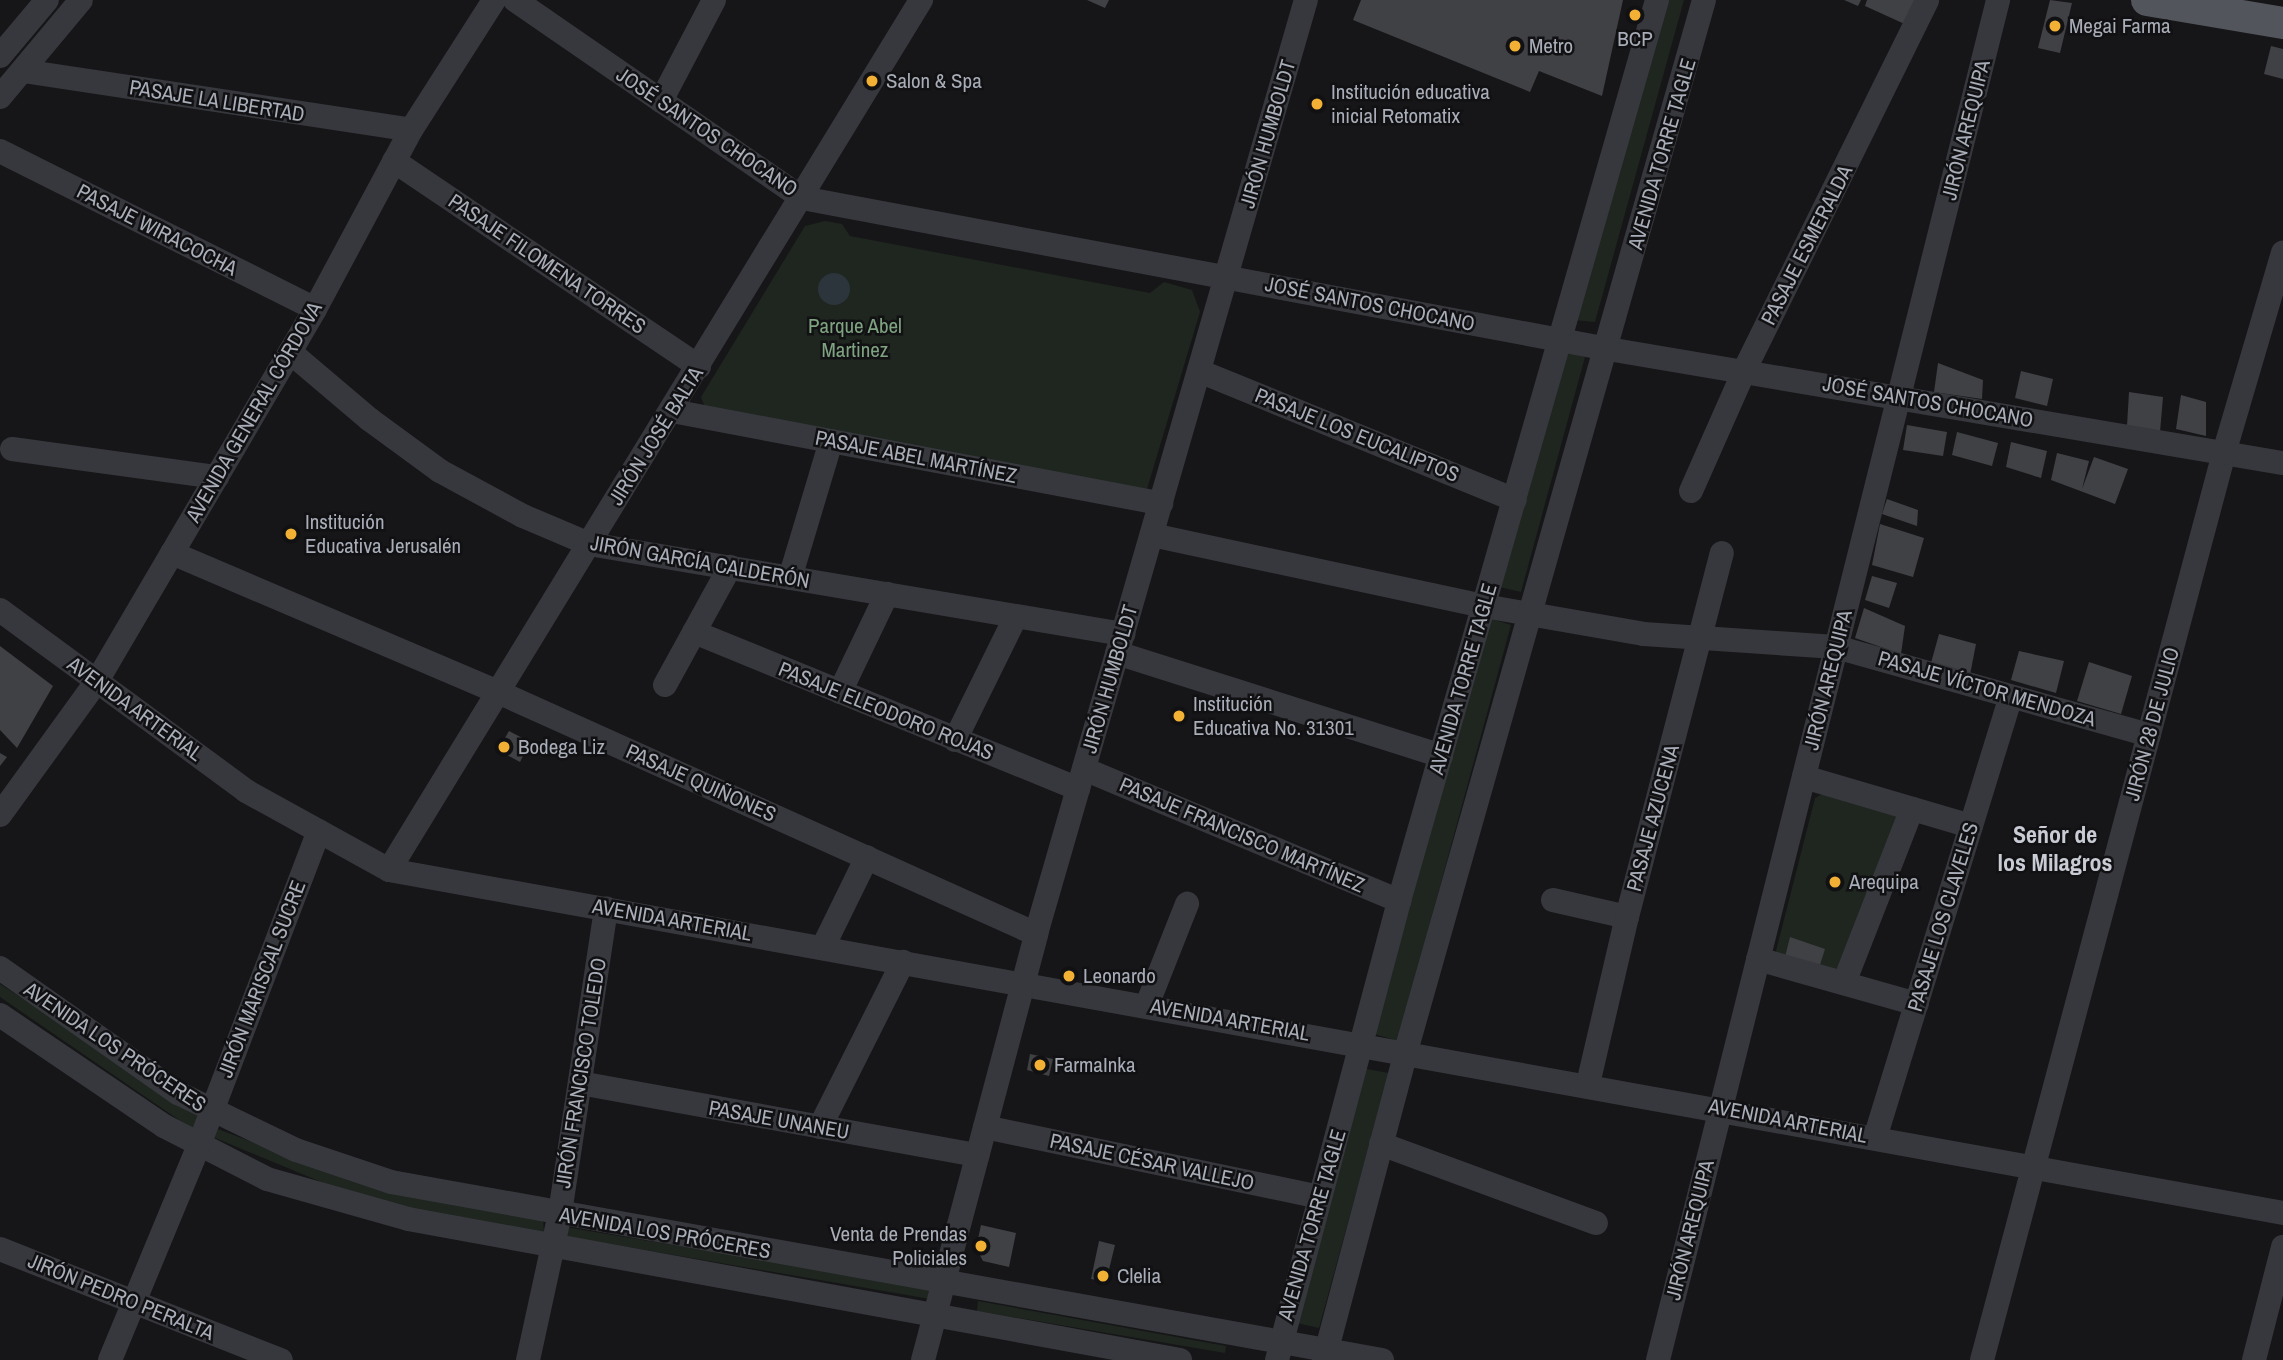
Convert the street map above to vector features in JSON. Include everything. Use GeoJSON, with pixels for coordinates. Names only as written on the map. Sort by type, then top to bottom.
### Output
{"type":"FeatureCollection","features":[{"type":"Feature","properties":{"kind":"main road"},"geometry":{"type":"LineString","coordinates":[[2147,0],[2283,23]]}},
{"type":"Feature","properties":{"kind":"street"},"geometry":{"type":"LineString","coordinates":[[0,56],[47,0]]}},
{"type":"Feature","properties":{"kind":"street"},"geometry":{"type":"LineString","coordinates":[[0,97],[81,0]]}},
{"type":"Feature","properties":{"kind":"street","name":"AVENIDA GENERAL CÓRDOVA"},"geometry":{"type":"LineString","coordinates":[[0,815],[97,681],[315,309],[411,131],[494,0]]}},
{"type":"Feature","properties":{"kind":"street","name":"JOSÉ SANTOS CHOCANO"},"geometry":{"type":"LineString","coordinates":[[515,0],[802,198],[1608,349],[1745,369],[2283,463]]}},
{"type":"Feature","properties":{"kind":"street"},"geometry":{"type":"LineString","coordinates":[[661,101],[714,0]]}},
{"type":"Feature","properties":{"kind":"street","name":"JIRÓN JOSÉ BALTA"},"geometry":{"type":"LineString","coordinates":[[389,870],[921,0]]}},
{"type":"Feature","properties":{"kind":"street","name":"JIRÓN HUMBOLDT"},"geometry":{"type":"LineString","coordinates":[[923,1360],[1036,934],[1306,0]]}},
{"type":"Feature","properties":{"kind":"street","name":"AVENIDA TORRE TAGLE"},"geometry":{"type":"LineString","coordinates":[[1278,1350],[1363,1044],[1399,901],[1657,0]]}},
{"type":"Feature","properties":{"kind":"street","name":"AVENIDA TORRE TAGLE"},"geometry":{"type":"LineString","coordinates":[[1326,1355],[1406,1051],[1533,615],[1704,0]]}},
{"type":"Feature","properties":{"kind":"street","name":"PASAJE ESMERALDA"},"geometry":{"type":"LineString","coordinates":[[1691,491],[1745,369],[1927,0]]}},
{"type":"Feature","properties":{"kind":"street","name":"JIRÓN AREQUIPA"},"geometry":{"type":"LineString","coordinates":[[1658,1360],[1998,0]]}},
{"type":"Feature","properties":{"kind":"street","name":"PASAJE LA LIBERTAD"},"geometry":{"type":"LineString","coordinates":[[23,71],[411,131]]}},
{"type":"Feature","properties":{"kind":"street","name":"PASAJE WIRACOCHA"},"geometry":{"type":"LineString","coordinates":[[0,151],[315,309]]}},
{"type":"Feature","properties":{"kind":"street","name":"PASAJE FILOMENA TORRES"},"geometry":{"type":"LineString","coordinates":[[394,161],[699,367]]}},
{"type":"Feature","properties":{"kind":"street","name":"JIRÓN 28 DE JULIO"},"geometry":{"type":"LineString","coordinates":[[1982,1360],[2224,453],[2283,252]]}},
{"type":"Feature","properties":{"kind":"street","name":"JIRÓN GARCÍA CALDERÓN"},"geometry":{"type":"LineString","coordinates":[[290,352],[369,419],[440,471],[523,516],[589,544],[1016,616],[1120,643],[1441,756]]}},
{"type":"Feature","properties":{"kind":"street","name":"PASAJE LOS EUCALIPTOS"},"geometry":{"type":"LineString","coordinates":[[1199,370],[1515,499]]}},
{"type":"Feature","properties":{"kind":"street","name":"PASAJE ABEL MARTÍNEZ"},"geometry":{"type":"LineString","coordinates":[[672,411],[1161,503]]}},
{"type":"Feature","properties":{"kind":"street"},"geometry":{"type":"LineString","coordinates":[[790,578],[831,440]]}},
{"type":"Feature","properties":{"kind":"street"},"geometry":{"type":"LineString","coordinates":[[12,449],[217,477]]}},
{"type":"Feature","properties":{"kind":"street"},"geometry":{"type":"LineString","coordinates":[[1152,535],[1533,615]]}},
{"type":"Feature","properties":{"kind":"street","name":"PASAJE QUIÑONES"},"geometry":{"type":"LineString","coordinates":[[172,553],[498,692],[1036,934]]}},
{"type":"Feature","properties":{"kind":"street","name":"PASAJE AZUCENA"},"geometry":{"type":"LineString","coordinates":[[1588,1084],[1627,917],[1722,553]]}},
{"type":"Feature","properties":{"kind":"street"},"geometry":{"type":"LineString","coordinates":[[665,685],[730,567]]}},
{"type":"Feature","properties":{"kind":"street"},"geometry":{"type":"LineString","coordinates":[[839,692],[887,594]]}},
{"type":"Feature","properties":{"kind":"street","name":"AVENIDA ARTERIAL"},"geometry":{"type":"LineString","coordinates":[[0,610],[246,791],[389,870],[1406,1051],[2283,1213]]}},
{"type":"Feature","properties":{"kind":"street","name":"PASAJE VÍCTOR MENDOZA"},"geometry":{"type":"LineString","coordinates":[[1533,615],[1644,635],[1836,647],[2149,735]]}},
{"type":"Feature","properties":{"kind":"street"},"geometry":{"type":"LineString","coordinates":[[956,740],[1016,616]]}},
{"type":"Feature","properties":{"kind":"street","name":"PASAJE ELEODORO ROJAS"},"geometry":{"type":"LineString","coordinates":[[694,632],[956,740],[1081,779]]}},
{"type":"Feature","properties":{"kind":"street","name":"PASAJE LOS CLAVELES"},"geometry":{"type":"LineString","coordinates":[[1875,1138],[2011,696]]}},
{"type":"Feature","properties":{"kind":"street"},"geometry":{"type":"LineString","coordinates":[[1804,777],[1971,826]]}},
{"type":"Feature","properties":{"kind":"street","name":"PASAJE FRANCISCO MARTÍNEZ"},"geometry":{"type":"LineString","coordinates":[[1081,779],[1399,901]]}},
{"type":"Feature","properties":{"kind":"street"},"geometry":{"type":"LineString","coordinates":[[1844,983],[1912,809]]}},
{"type":"Feature","properties":{"kind":"street","name":"JIRÓN MARISCAL SUCRE"},"geometry":{"type":"LineString","coordinates":[[110,1360],[199,1145],[319,831]]}},
{"type":"Feature","properties":{"kind":"street"},"geometry":{"type":"LineString","coordinates":[[823,947],[867,857]]}},
{"type":"Feature","properties":{"kind":"street"},"geometry":{"type":"LineString","coordinates":[[1553,900],[1627,917]]}},
{"type":"Feature","properties":{"kind":"street"},"geometry":{"type":"LineString","coordinates":[[1147,1005],[1186,904]]}},
{"type":"Feature","properties":{"kind":"street","name":"JIRÓN FRANCISCO TOLEDO"},"geometry":{"type":"LineString","coordinates":[[528,1360],[560,1213],[607,908]]}},
{"type":"Feature","properties":{"kind":"street"},"geometry":{"type":"LineString","coordinates":[[1758,958],[1917,1004]]}},
{"type":"Feature","properties":{"kind":"street"},"geometry":{"type":"LineString","coordinates":[[820,1128],[903,962]]}},
{"type":"Feature","properties":{"kind":"street","name":"AVENIDA LOS PRÓCERES"},"geometry":{"type":"LineString","coordinates":[[0,968],[178,1093],[212,1112],[296,1150],[391,1182],[944,1282],[1278,1350],[1382,1360]]}},
{"type":"Feature","properties":{"kind":"street","name":"AVENIDA LOS PRÓCERES"},"geometry":{"type":"LineString","coordinates":[[0,1015],[199,1145],[267,1179],[408,1219],[1180,1360]]}},
{"type":"Feature","properties":{"kind":"street","name":"PASAJE UNANEU"},"geometry":{"type":"LineString","coordinates":[[580,1083],[978,1155]]}},
{"type":"Feature","properties":{"kind":"street","name":"PASAJE CÉSAR VALLEJO"},"geometry":{"type":"LineString","coordinates":[[985,1127],[1319,1197]]}},
{"type":"Feature","properties":{"kind":"street"},"geometry":{"type":"LineString","coordinates":[[1381,1144],[1596,1223]]}},
{"type":"Feature","properties":{"kind":"street"},"geometry":{"type":"LineString","coordinates":[[2254,1360],[2283,1247]]}},
{"type":"Feature","properties":{"kind":"street","name":"JIRÓN PEDRO PERALTA"},"geometry":{"type":"LineString","coordinates":[[0,1249],[281,1360]]}},
{"type":"Feature","properties":{"kind":"green space"},"geometry":{"type":"Polygon","coordinates":[[[1665,0],[1684,0],[1595,322],[1574,320],[1665,0]]]}},
{"type":"Feature","properties":{"kind":"green space","name":"Parque Abel Martinez"},"geometry":{"type":"Polygon","coordinates":[[[825,221],[842,224],[850,236],[1150,293],[1164,282],[1192,290],[1200,312],[1147,489],[707,413],[701,397],[805,226],[825,221]]]}},
{"type":"Feature","properties":{"kind":"green space"},"geometry":{"type":"Polygon","coordinates":[[[1565,350],[1585,357],[1521,592],[1495,586],[1565,350]]]}},
{"type":"Feature","properties":{"kind":"green space"},"geometry":{"type":"Polygon","coordinates":[[[1486,617],[1511,625],[1398,1041],[1371,1033],[1486,617]]]}},
{"type":"Feature","properties":{"kind":"green space","name":"Arequipa"},"geometry":{"type":"Polygon","coordinates":[[[1824,793],[1902,814],[1843,975],[1779,957],[1776,951],[1815,798],[1824,793]]]}},
{"type":"Feature","properties":{"kind":"green space"},"geometry":{"type":"Polygon","coordinates":[[[0,984],[203,1115],[195,1131],[0,997],[0,984]]]}},
{"type":"Feature","properties":{"kind":"green space"},"geometry":{"type":"Polygon","coordinates":[[[1361,1068],[1389,1073],[1319,1328],[1292,1322],[1361,1068]]]}},
{"type":"Feature","properties":{"kind":"green space"},"geometry":{"type":"Polygon","coordinates":[[[215,1128],[368,1186],[543,1218],[544,1234],[362,1199],[213,1137],[215,1128]]]}},
{"type":"Feature","properties":{"kind":"green space"},"geometry":{"type":"Polygon","coordinates":[[[565,1227],[929,1288],[930,1299],[564,1236],[565,1227]]]}},
{"type":"Feature","properties":{"kind":"green space"},"geometry":{"type":"Polygon","coordinates":[[[978,1301],[1226,1346],[1225,1353],[977,1311],[978,1301]]]}},
{"type":"Feature","properties":{"kind":"shaded area"},"geometry":{"type":"Polygon","coordinates":[[[834,273],[845,278],[850,289],[845,300],[834,305],[823,300],[818,289],[823,278],[834,273]]]}},
{"type":"Feature","properties":{"kind":"building"},"geometry":{"type":"Polygon","coordinates":[[[1087,0],[1109,0],[1105,8],[1087,0]]]}},
{"type":"Feature","properties":{"kind":"building","name":"Metro"},"geometry":{"type":"Polygon","coordinates":[[[1361,0],[1623,0],[1602,96],[1539,71],[1530,92],[1353,20],[1361,0]]]}},
{"type":"Feature","properties":{"kind":"building"},"geometry":{"type":"Polygon","coordinates":[[[1844,0],[1861,0],[1858,6],[1844,0]]]}},
{"type":"Feature","properties":{"kind":"building"},"geometry":{"type":"Polygon","coordinates":[[[1867,0],[1921,0],[1909,26],[1865,6],[1867,0]]]}},
{"type":"Feature","properties":{"kind":"building","name":"Megai Farma"},"geometry":{"type":"Polygon","coordinates":[[[2050,0],[2072,3],[2060,53],[2038,48],[2050,0]]]}},
{"type":"Feature","properties":{"kind":"building"},"geometry":{"type":"Polygon","coordinates":[[[2271,46],[2283,49],[2283,79],[2264,74],[2271,46]]]}},
{"type":"Feature","properties":{"kind":"building"},"geometry":{"type":"Polygon","coordinates":[[[1938,363],[1983,380],[1982,399],[1934,392],[1938,363]]]}},
{"type":"Feature","properties":{"kind":"building"},"geometry":{"type":"Polygon","coordinates":[[[2021,371],[2053,379],[2047,406],[2015,398],[2021,371]]]}},
{"type":"Feature","properties":{"kind":"building"},"geometry":{"type":"Polygon","coordinates":[[[2129,392],[2163,397],[2160,432],[2127,426],[2129,392]]]}},
{"type":"Feature","properties":{"kind":"building"},"geometry":{"type":"Polygon","coordinates":[[[2181,395],[2206,402],[2206,436],[2176,429],[2181,395]]]}},
{"type":"Feature","properties":{"kind":"building"},"geometry":{"type":"Polygon","coordinates":[[[1907,425],[1947,432],[1943,456],[1903,450],[1907,425]]]}},
{"type":"Feature","properties":{"kind":"building"},"geometry":{"type":"Polygon","coordinates":[[[1957,432],[1998,443],[1992,466],[1952,455],[1957,432]]]}},
{"type":"Feature","properties":{"kind":"building"},"geometry":{"type":"Polygon","coordinates":[[[2011,442],[2047,451],[2041,478],[2006,467],[2011,442]]]}},
{"type":"Feature","properties":{"kind":"building"},"geometry":{"type":"Polygon","coordinates":[[[2057,453],[2089,461],[2082,489],[2094,457],[2128,469],[2115,504],[2051,480],[2057,453]]]}},
{"type":"Feature","properties":{"kind":"building"},"geometry":{"type":"Polygon","coordinates":[[[1887,499],[1918,510],[1917,526],[1882,514],[1887,499]]]}},
{"type":"Feature","properties":{"kind":"building"},"geometry":{"type":"Polygon","coordinates":[[[1880,524],[1924,538],[1913,577],[1872,565],[1880,524]]]}},
{"type":"Feature","properties":{"kind":"building"},"geometry":{"type":"Polygon","coordinates":[[[1872,576],[1897,583],[1889,608],[1865,600],[1872,576]]]}},
{"type":"Feature","properties":{"kind":"building"},"geometry":{"type":"Polygon","coordinates":[[[1864,608],[1905,626],[1901,654],[1855,638],[1864,608]]]}},
{"type":"Feature","properties":{"kind":"building"},"geometry":{"type":"Polygon","coordinates":[[[1939,634],[1976,644],[1970,675],[1931,663],[1939,634]]]}},
{"type":"Feature","properties":{"kind":"building"},"geometry":{"type":"Polygon","coordinates":[[[0,646],[53,686],[17,748],[0,730],[0,646]]]}},
{"type":"Feature","properties":{"kind":"building"},"geometry":{"type":"Polygon","coordinates":[[[2019,651],[2064,661],[2056,693],[2011,680],[2019,651]]]}},
{"type":"Feature","properties":{"kind":"building"},"geometry":{"type":"Polygon","coordinates":[[[2089,662],[2132,676],[2121,714],[2077,701],[2089,662]]]}},
{"type":"Feature","properties":{"kind":"building"},"geometry":{"type":"Polygon","coordinates":[[[509,731],[530,742],[520,762],[498,750],[509,731]]]}},
{"type":"Feature","properties":{"kind":"building"},"geometry":{"type":"Polygon","coordinates":[[[0,753],[7,757],[0,766],[0,753]]]}},
{"type":"Feature","properties":{"kind":"building"},"geometry":{"type":"Polygon","coordinates":[[[1790,937],[1825,949],[1819,968],[1785,957],[1790,937]]]}},
{"type":"Feature","properties":{"kind":"building","name":"FarmaInka"},"geometry":{"type":"Polygon","coordinates":[[[1030,1054],[1053,1059],[1049,1076],[1027,1070],[1030,1054]]]}},
{"type":"Feature","properties":{"kind":"building"},"geometry":{"type":"Polygon","coordinates":[[[981,1225],[1016,1233],[1009,1267],[983,1261],[976,1248],[981,1225]]]}},
{"type":"Feature","properties":{"kind":"building"},"geometry":{"type":"Polygon","coordinates":[[[1099,1241],[1115,1245],[1106,1282],[1091,1279],[1099,1241]]]}},
{"type":"Feature","properties":{"kind":"place","name":"BCP"},"geometry":{"type":"Point","coordinates":[1635,15]}},
{"type":"Feature","properties":{"kind":"place","name":"Megai Farma"},"geometry":{"type":"Point","coordinates":[2055,26]}},
{"type":"Feature","properties":{"kind":"place","name":"Metro"},"geometry":{"type":"Point","coordinates":[1515,46]}},
{"type":"Feature","properties":{"kind":"place","name":"Salon & Spa"},"geometry":{"type":"Point","coordinates":[872,81]}},
{"type":"Feature","properties":{"kind":"place","name":"Institución educativa inicial Retomatix"},"geometry":{"type":"Point","coordinates":[1317,104]}},
{"type":"Feature","properties":{"kind":"place","name":"Institución Educativa Jerusalén"},"geometry":{"type":"Point","coordinates":[291,534]}},
{"type":"Feature","properties":{"kind":"place","name":"Institución Educativa No. 31301"},"geometry":{"type":"Point","coordinates":[1179,716]}},
{"type":"Feature","properties":{"kind":"place","name":"Bodega Liz"},"geometry":{"type":"Point","coordinates":[504,747]}},
{"type":"Feature","properties":{"kind":"place","name":"Arequipa"},"geometry":{"type":"Point","coordinates":[1835,882]}},
{"type":"Feature","properties":{"kind":"place","name":"Leonardo"},"geometry":{"type":"Point","coordinates":[1069,976]}},
{"type":"Feature","properties":{"kind":"place","name":"FarmaInka"},"geometry":{"type":"Point","coordinates":[1040,1065]}},
{"type":"Feature","properties":{"kind":"place","name":"Venta de Prendas Policiales"},"geometry":{"type":"Point","coordinates":[981,1246]}},
{"type":"Feature","properties":{"kind":"place","name":"Clelia"},"geometry":{"type":"Point","coordinates":[1103,1276]}},
{"type":"Feature","properties":{"kind":"district","name":"Señor de los Milagros"},"geometry":{"type":"Point","coordinates":[2055,849]}}]}
